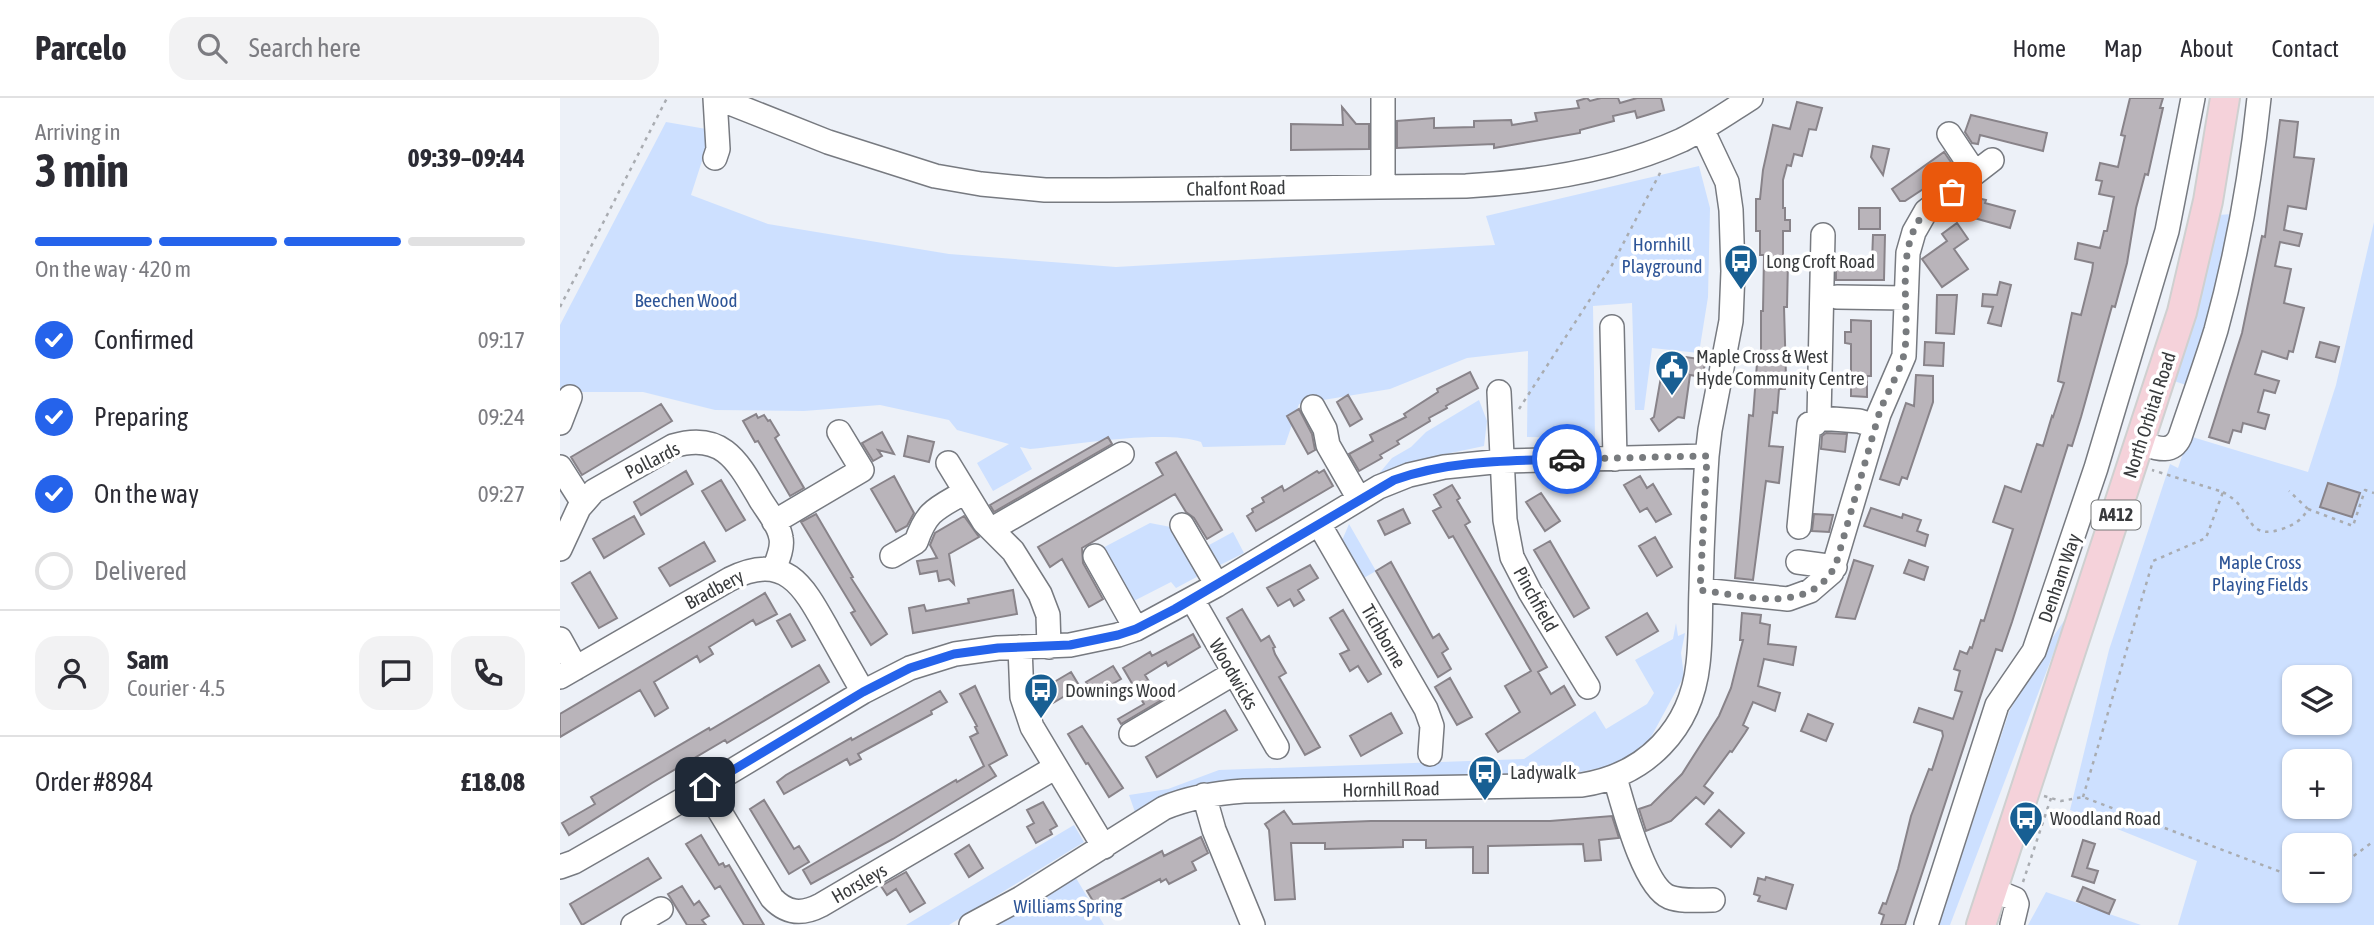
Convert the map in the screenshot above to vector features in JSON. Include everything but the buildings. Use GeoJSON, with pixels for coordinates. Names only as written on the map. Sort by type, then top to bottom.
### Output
{"type":"FeatureCollection","features":[{"type":"Feature","properties":{"kind":"main road","name":"North Orbital Road"},"geometry":{"type":"LineString","coordinates":[[1981,925],[2004,895],[2038,794],[2134,462],[2182,312],[2213,176],[2225,98]]}},
{"type":"Feature","properties":{"kind":"street"},"geometry":{"type":"LineString","coordinates":[[716,98],[722,154]]}},
{"type":"Feature","properties":{"kind":"street","name":"Chalfont Road"},"geometry":{"type":"LineString","coordinates":[[716,98],[828,142],[935,176],[981,184],[1045,190],[1490,185],[1589,169],[1665,147],[1702,129],[1751,98]]}},
{"type":"Feature","properties":{"kind":"street"},"geometry":{"type":"LineString","coordinates":[[1383,98],[1383,186]]}},
{"type":"Feature","properties":{"kind":"street","name":"Denham Way"},"geometry":{"type":"LineString","coordinates":[[1926,925],[1997,705],[2034,651],[2096,468],[2167,231],[2193,98]]}},
{"type":"Feature","properties":{"kind":"street"},"geometry":{"type":"LineString","coordinates":[[2096,468],[2134,462],[2174,446],[2180,437],[2215,331],[2226,288],[2244,204],[2259,98]]}},
{"type":"Feature","properties":{"kind":"street","name":"Hornhill Road"},"geometry":{"type":"LineString","coordinates":[[971,925],[1021,898],[1164,808],[1204,795],[1244,791],[1571,786],[1615,778],[1644,761],[1667,739],[1687,707],[1698,664],[1707,456],[1731,321],[1733,271],[1731,210],[1727,182],[1702,129]]}},
{"type":"Feature","properties":{"kind":"street"},"geometry":{"type":"LineString","coordinates":[[1700,590],[1788,599],[1810,591],[1826,580],[1835,566],[1886,392],[1903,356],[1908,253],[1920,217],[1984,166],[1949,134]]}},
{"type":"Feature","properties":{"kind":"street"},"geometry":{"type":"LineString","coordinates":[[1799,527],[1809,424],[1815,424],[1819,418],[1823,235]]}},
{"type":"Feature","properties":{"kind":"street"},"geometry":{"type":"LineString","coordinates":[[1837,297],[1906,298]]}},
{"type":"Feature","properties":{"kind":"street"},"geometry":{"type":"LineString","coordinates":[[1612,327],[1615,458]]}},
{"type":"Feature","properties":{"kind":"street","name":"Pinchfield"},"geometry":{"type":"LineString","coordinates":[[1499,393],[1505,520],[1512,557],[1530,592],[1588,687]]}},
{"type":"Feature","properties":{"kind":"street"},"geometry":{"type":"LineString","coordinates":[[560,423],[570,397]]}},
{"type":"Feature","properties":{"kind":"street"},"geometry":{"type":"LineString","coordinates":[[1313,407],[1325,429],[1328,445],[1359,499]]}},
{"type":"Feature","properties":{"kind":"street"},"geometry":{"type":"LineString","coordinates":[[1819,418],[1859,421],[1875,426]]}},
{"type":"Feature","properties":{"kind":"street"},"geometry":{"type":"LineString","coordinates":[[774,522],[862,470],[839,432]]}},
{"type":"Feature","properties":{"kind":"street","name":"Pollards"},"geometry":{"type":"LineString","coordinates":[[560,549],[583,503],[594,491],[673,446],[702,442],[719,447],[739,463],[774,522],[781,542],[774,569]]}},
{"type":"Feature","properties":{"kind":"street"},"geometry":{"type":"LineString","coordinates":[[992,529],[1122,454]]}},
{"type":"Feature","properties":{"kind":"street"},"geometry":{"type":"LineString","coordinates":[[560,867],[574,862],[863,692],[910,668],[977,650],[1049,647],[1094,641],[1136,629],[1192,600],[1394,480],[1465,464],[1503,461],[1707,456]]}},
{"type":"Feature","properties":{"kind":"street"},"geometry":{"type":"LineString","coordinates":[[948,463],[965,492],[992,529],[1013,551],[1040,594],[1048,615],[1049,647]]}},
{"type":"Feature","properties":{"kind":"street"},"geometry":{"type":"LineString","coordinates":[[560,467],[583,503]]}},
{"type":"Feature","properties":{"kind":"street"},"geometry":{"type":"LineString","coordinates":[[892,555],[916,542],[918,531],[932,512],[965,492]]}},
{"type":"Feature","properties":{"kind":"street","name":"Tichborne"},"geometry":{"type":"LineString","coordinates":[[1319,524],[1426,709],[1432,726],[1430,754]]}},
{"type":"Feature","properties":{"kind":"street"},"geometry":{"type":"LineString","coordinates":[[1182,525],[1217,585]]}},
{"type":"Feature","properties":{"kind":"street"},"geometry":{"type":"LineString","coordinates":[[1095,556],[1136,629]]}},
{"type":"Feature","properties":{"kind":"street"},"geometry":{"type":"LineString","coordinates":[[1798,562],[1835,566]]}},
{"type":"Feature","properties":{"kind":"street"},"geometry":{"type":"LineString","coordinates":[[774,569],[794,579],[803,588],[863,692]]}},
{"type":"Feature","properties":{"kind":"street","name":"Bradbery"},"geometry":{"type":"LineString","coordinates":[[568,673],[743,572],[774,569]]}},
{"type":"Feature","properties":{"kind":"street","name":"Woodwicks"},"geometry":{"type":"LineString","coordinates":[[1192,600],[1277,747]]}},
{"type":"Feature","properties":{"kind":"street"},"geometry":{"type":"LineString","coordinates":[[560,639],[568,673]]}},
{"type":"Feature","properties":{"kind":"street"},"geometry":{"type":"LineString","coordinates":[[1020,647],[1020,678],[1026,713],[1104,847]]}},
{"type":"Feature","properties":{"kind":"street"},"geometry":{"type":"LineString","coordinates":[[1131,734],[1234,673]]}},
{"type":"Feature","properties":{"kind":"street","name":"Horsleys"},"geometry":{"type":"LineString","coordinates":[[705,787],[772,898],[787,910],[804,912],[821,905],[1056,767]]}},
{"type":"Feature","properties":{"kind":"street"},"geometry":{"type":"LineString","coordinates":[[1615,778],[1645,867],[1662,894],[1671,898],[1713,900]]}},
{"type":"Feature","properties":{"kind":"street"},"geometry":{"type":"LineString","coordinates":[[1204,795],[1214,830],[1253,925]]}},
{"type":"Feature","properties":{"kind":"street"},"geometry":{"type":"LineString","coordinates":[[2004,895],[2017,904],[2012,925]]}},
{"type":"Feature","properties":{"kind":"street"},"geometry":{"type":"LineString","coordinates":[[633,925],[662,911]]}},
{"type":"Feature","properties":{"kind":"path"},"geometry":{"type":"LineString","coordinates":[[560,307],[667,98]]}},
{"type":"Feature","properties":{"kind":"path"},"geometry":{"type":"LineString","coordinates":[[1502,430],[1510,424],[1611,267],[1661,168]]}},
{"type":"Feature","properties":{"kind":"path"},"geometry":{"type":"LineString","coordinates":[[2134,462],[2223,492],[2239,504],[2248,523],[2262,531],[2289,526],[2303,518],[2308,509]]}},
{"type":"Feature","properties":{"kind":"path"},"geometry":{"type":"LineString","coordinates":[[2289,491],[2308,509],[2353,526],[2365,490],[2374,493]]}},
{"type":"Feature","properties":{"kind":"path"},"geometry":{"type":"LineString","coordinates":[[2083,797],[2153,561],[2206,538],[2223,492]]}},
{"type":"Feature","properties":{"kind":"path"},"geometry":{"type":"LineString","coordinates":[[2004,895],[2038,794],[2061,802],[2083,797],[2282,872]]}},
{"type":"Feature","properties":{"kind":"path"},"geometry":{"type":"LineString","coordinates":[[2352,857],[2374,841]]}},
{"type":"Feature","properties":{"kind":"green space","name":"Beechen Wood"},"geometry":{"type":"Polygon","coordinates":[[[666,122],[712,130],[691,195],[768,224],[949,254],[1116,267],[1495,245],[1486,216],[1699,166],[1710,208],[1708,297],[1699,353],[1652,348],[1644,410],[1635,410],[1632,303],[1593,306],[1595,438],[1527,437],[1528,351],[1467,358],[1390,389],[1299,404],[1285,445],[1203,447],[1201,442],[1185,438],[1142,437],[1030,449],[1020,447],[1032,469],[993,491],[977,463],[1009,444],[957,430],[949,420],[880,405],[804,411],[715,410],[643,392],[560,392],[560,325],[666,122]]]}},
{"type":"Feature","properties":{"kind":"green space"},"geometry":{"type":"Polygon","coordinates":[[[2233,214],[2213,301],[2186,385],[2174,381],[2218,215],[2233,214]]]}},
{"type":"Feature","properties":{"kind":"green space","name":"Maple Cross Playing Fields"},"geometry":{"type":"Polygon","coordinates":[[[2374,222],[2374,925],[2178,925],[2197,861],[2070,810],[2109,650],[2170,464],[2178,468],[2189,436],[2308,472],[2336,385],[2374,222]]]}},
{"type":"Feature","properties":{"kind":"green space"},"geometry":{"type":"Polygon","coordinates":[[[1479,400],[1487,421],[1484,446],[1408,462],[1377,476],[1392,458],[1411,447],[1426,432],[1479,400]]]}},
{"type":"Feature","properties":{"kind":"green space"},"geometry":{"type":"Polygon","coordinates":[[[1150,523],[1181,529],[1206,572],[1176,588],[1171,582],[1126,605],[1095,552],[1150,523]]]}},
{"type":"Feature","properties":{"kind":"green space"},"geometry":{"type":"Polygon","coordinates":[[[1349,524],[1376,571],[1362,579],[1341,543],[1349,524]]]}},
{"type":"Feature","properties":{"kind":"green space"},"geometry":{"type":"Polygon","coordinates":[[[1233,532],[1244,553],[1210,570],[1198,551],[1233,532]]]}},
{"type":"Feature","properties":{"kind":"green space"},"geometry":{"type":"Polygon","coordinates":[[[2068,615],[1950,925],[1939,925],[2009,712],[2036,662],[2068,615]]]}},
{"type":"Feature","properties":{"kind":"green space"},"geometry":{"type":"Polygon","coordinates":[[[1676,623],[1678,636],[1685,633],[1681,653],[1684,676],[1650,739],[1619,764],[1570,774],[1219,783],[1135,812],[1129,795],[1168,789],[1219,770],[1524,759],[1595,711],[1606,729],[1647,704],[1654,693],[1635,660],[1673,639],[1676,623]]]}},
{"type":"Feature","properties":{"kind":"green space"},"geometry":{"type":"Polygon","coordinates":[[[1074,825],[1084,842],[949,925],[906,925],[1074,825]]]}},
{"type":"Feature","properties":{"kind":"green space","name":"Williams Spring"},"geometry":{"type":"Polygon","coordinates":[[[1076,878],[1104,925],[997,925],[1076,878]]]}},
{"type":"Feature","properties":{"kind":"green space"},"geometry":{"type":"Polygon","coordinates":[[[2046,892],[2141,925],[2028,925],[2046,892]]]}},
{"type":"Feature","properties":{"kind":"way so far"},"geometry":{"type":"LineString","coordinates":[[1567,459],[1707,456],[1700,590],[1788,599],[1810,591],[1826,580],[1836,564],[1866,453],[1886,392],[1901,365],[1905,346],[1908,253],[1913,232],[1920,217],[1952,192]]}},
{"type":"Feature","properties":{"kind":"place","name":"Long Croft Road"},"geometry":{"type":"Point","coordinates":[1741,291]}},
{"type":"Feature","properties":{"kind":"place","name":"Maple Cross & West Hyde Community Centre"},"geometry":{"type":"Point","coordinates":[1672,397]}},
{"type":"Feature","properties":{"kind":"place","name":"Downings Wood"},"geometry":{"type":"Point","coordinates":[1041,720]}},
{"type":"Feature","properties":{"kind":"place","name":"Ladywalk"},"geometry":{"type":"Point","coordinates":[1485,802]}},
{"type":"Feature","properties":{"kind":"place","name":"Woodland Road"},"geometry":{"type":"Point","coordinates":[2026,848]}},
{"type":"Feature","properties":{"kind":"route"},"geometry":{"type":"LineString","coordinates":[[705,787],[863,692],[910,668],[954,654],[998,648],[1070,645],[1136,629],[1158,619],[1394,480],[1424,471],[1465,464],[1567,459]]}},
{"type":"Feature","properties":{"kind":"park label","name":"Hornhill Playground"},"geometry":{"type":"Point","coordinates":[1662,255]}}]}
